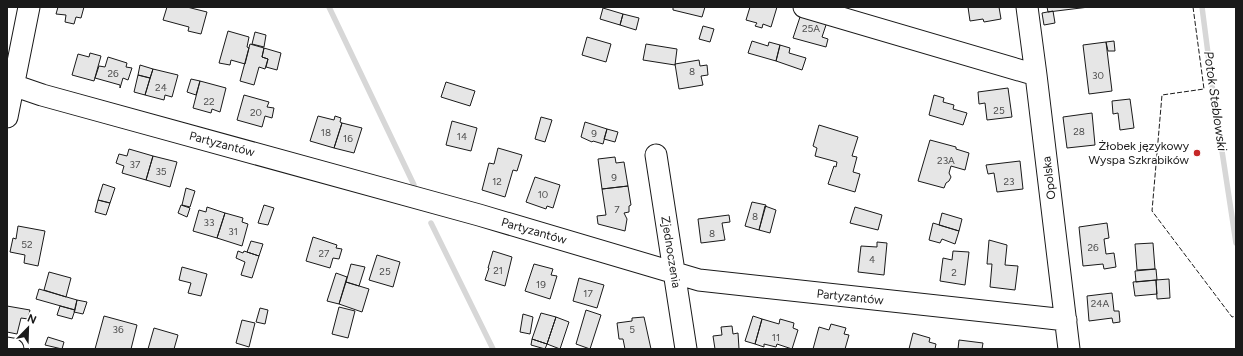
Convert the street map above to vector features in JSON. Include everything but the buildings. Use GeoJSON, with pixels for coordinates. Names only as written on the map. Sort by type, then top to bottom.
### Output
{"type":"FeatureCollection","features":[{"type":"Feature","properties":{"kind":"street"},"geometry":{"type":"LineString","coordinates":[[7,117],[10,84],[29,7]]}},
{"type":"Feature","properties":{"kind":"street"},"geometry":{"type":"LineString","coordinates":[[804,7],[1036,75]]}},
{"type":"Feature","properties":{"kind":"street","name":"Opolska"},"geometry":{"type":"LineString","coordinates":[[1027,7],[1069,349]]}},
{"type":"Feature","properties":{"kind":"street","name":"Partyzantów"},"geometry":{"type":"LineString","coordinates":[[10,84],[42,95],[479,215],[674,274],[707,281],[1066,320]]}},
{"type":"Feature","properties":{"kind":"street","name":"Zjednoczenia"},"geometry":{"type":"LineString","coordinates":[[656,155],[686,349]]}},
{"type":"Feature","properties":{"kind":"street"},"geometry":{"type":"LineString","coordinates":[[7,348],[13,349]]}},
{"type":"Feature","properties":{"kind":"waterway"},"geometry":{"type":"LineString","coordinates":[[329,7],[414,185]]}},
{"type":"Feature","properties":{"kind":"waterway","name":"Potok Steblowski"},"geometry":{"type":"LineString","coordinates":[[1202,7],[1213,92],[1236,243]]}},
{"type":"Feature","properties":{"kind":"waterway"},"geometry":{"type":"LineString","coordinates":[[431,223],[493,349]]}},
{"type":"Feature","properties":{"kind":"fence"},"geometry":{"type":"LineString","coordinates":[[1193,7],[1204,89],[1162,95],[1152,211],[1232,317],[1236,316]]}},
{"type":"Feature","properties":{"kind":"place","name":"Żłobek językowy Wyspa Szkrabików"},"geometry":{"type":"Point","coordinates":[1197,153]}}]}
